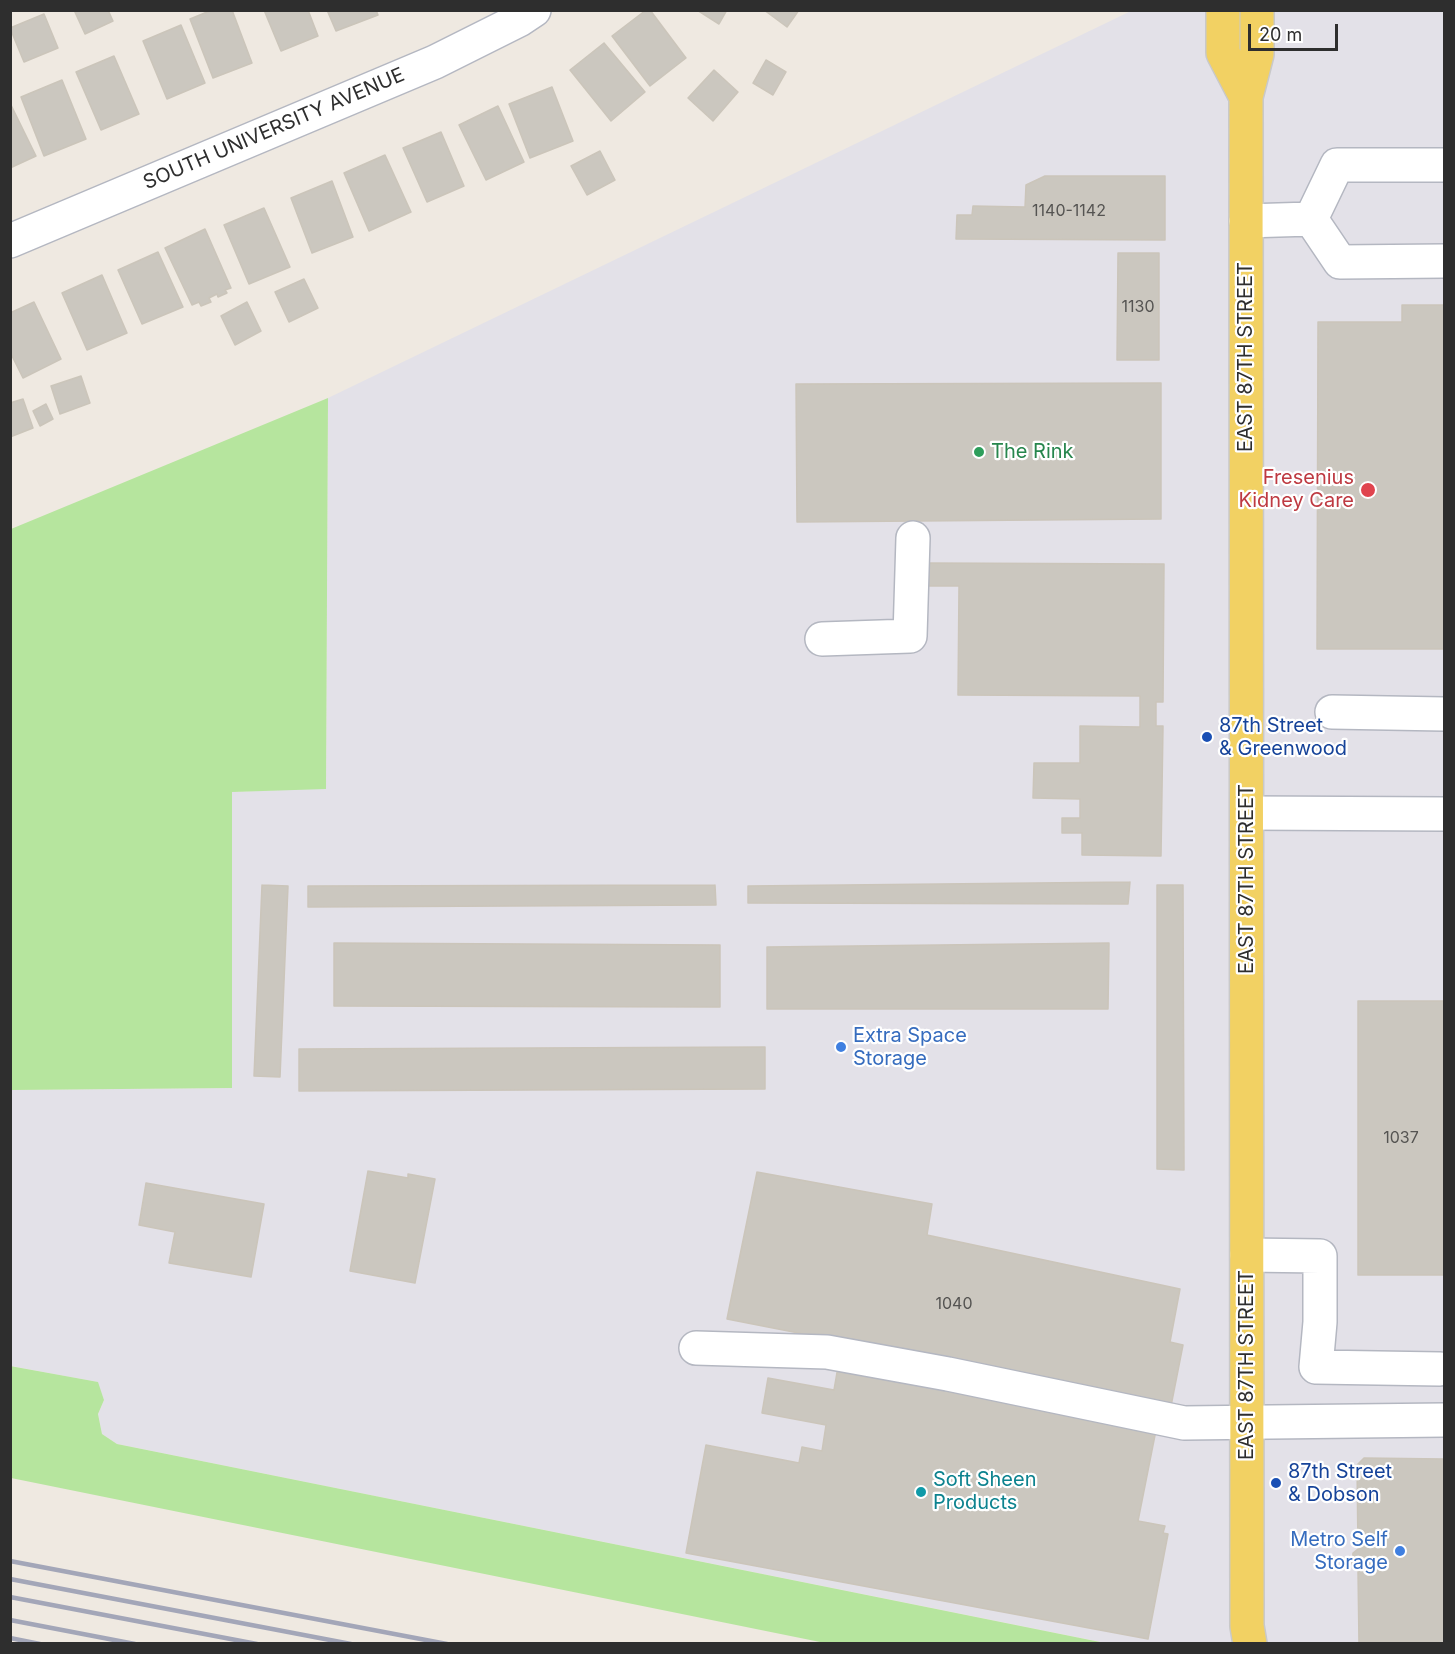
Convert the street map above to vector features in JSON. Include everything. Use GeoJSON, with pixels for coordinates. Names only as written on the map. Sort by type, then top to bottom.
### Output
{"type":"FeatureCollection","features":[{"type":"Feature","properties":{"kind":"main road","name":"EAST 87TH STREET"},"geometry":{"type":"LineString","coordinates":[[1223,10],[1223,53],[1246,97]]}},
{"type":"Feature","properties":{"kind":"main road","name":"EAST 87TH STREET"},"geometry":{"type":"LineString","coordinates":[[1247,1638],[1246,97],[1257,54],[1257,10]]}},
{"type":"Feature","properties":{"kind":"street","name":"SOUTH UNIVERSITY AVENUE"},"geometry":{"type":"LineString","coordinates":[[10,241],[435,62],[519,20],[534,10]]}},
{"type":"Feature","properties":{"kind":"street"},"geometry":{"type":"LineString","coordinates":[[1311,219],[1337,165],[1444,165]]}},
{"type":"Feature","properties":{"kind":"street"},"geometry":{"type":"LineString","coordinates":[[1246,220],[1311,219]]}},
{"type":"Feature","properties":{"kind":"street"},"geometry":{"type":"LineString","coordinates":[[1311,219],[1340,262],[1444,261]]}},
{"type":"Feature","properties":{"kind":"street"},"geometry":{"type":"LineString","coordinates":[[822,639],[910,636],[913,538]]}},
{"type":"Feature","properties":{"kind":"street"},"geometry":{"type":"LineString","coordinates":[[1332,712],[1444,714]]}},
{"type":"Feature","properties":{"kind":"street"},"geometry":{"type":"LineString","coordinates":[[1247,813],[1444,814]]}},
{"type":"Feature","properties":{"kind":"street"},"geometry":{"type":"LineString","coordinates":[[1247,1255],[1320,1256],[1320,1322],[1316,1367],[1440,1369]]}},
{"type":"Feature","properties":{"kind":"street"},"geometry":{"type":"LineString","coordinates":[[696,1348],[827,1352],[948,1374],[1184,1423],[1444,1420]]}},
{"type":"Feature","properties":{"kind":"shaded area"},"geometry":{"type":"Polygon","coordinates":[[[1131,11],[1444,11],[1444,1643],[1106,1643],[117,1444],[102,1434],[98,1414],[104,1400],[97,1382],[11,1366],[10,1090],[231,1088],[232,792],[326,788],[328,398],[1131,11]]]}},
{"type":"Feature","properties":{"kind":"green space"},"geometry":{"type":"Polygon","coordinates":[[[328,398],[326,789],[232,792],[232,1088],[11,1090],[11,529],[328,398]]]}},
{"type":"Feature","properties":{"kind":"green space"},"geometry":{"type":"Polygon","coordinates":[[[10,1366],[98,1382],[104,1400],[98,1414],[102,1434],[117,1444],[1105,1643],[825,1643],[11,1478],[10,1366]]]}},
{"type":"Feature","properties":{"kind":"building"},"geometry":{"type":"Polygon","coordinates":[[[74,10],[108,10],[113,21],[85,34],[74,10]]]}},
{"type":"Feature","properties":{"kind":"building"},"geometry":{"type":"Polygon","coordinates":[[[212,10],[232,10],[252,63],[213,78],[190,19],[212,10]]]}},
{"type":"Feature","properties":{"kind":"building"},"geometry":{"type":"Polygon","coordinates":[[[264,10],[308,10],[318,36],[281,51],[264,10]]]}},
{"type":"Feature","properties":{"kind":"building"},"geometry":{"type":"Polygon","coordinates":[[[327,10],[376,10],[378,15],[336,31],[327,10]]]}},
{"type":"Feature","properties":{"kind":"building"},"geometry":{"type":"Polygon","coordinates":[[[646,10],[650,10],[686,58],[650,86],[612,36],[646,10]]]}},
{"type":"Feature","properties":{"kind":"building"},"geometry":{"type":"Polygon","coordinates":[[[697,10],[727,10],[719,24],[697,10]]]}},
{"type":"Feature","properties":{"kind":"building"},"geometry":{"type":"Polygon","coordinates":[[[764,10],[799,10],[787,27],[764,10]]]}},
{"type":"Feature","properties":{"kind":"building"},"geometry":{"type":"Polygon","coordinates":[[[44,14],[58,48],[24,62],[10,28],[44,14]]]}},
{"type":"Feature","properties":{"kind":"building"},"geometry":{"type":"Polygon","coordinates":[[[181,25],[205,83],[167,99],[143,41],[181,25]]]}},
{"type":"Feature","properties":{"kind":"building"},"geometry":{"type":"Polygon","coordinates":[[[604,43],[645,92],[611,121],[570,70],[604,43]]]}},
{"type":"Feature","properties":{"kind":"building"},"geometry":{"type":"Polygon","coordinates":[[[114,56],[139,114],[101,130],[76,72],[114,56]]]}},
{"type":"Feature","properties":{"kind":"building"},"geometry":{"type":"Polygon","coordinates":[[[766,60],[786,72],[773,95],[753,83],[766,60]]]}},
{"type":"Feature","properties":{"kind":"building"},"geometry":{"type":"Polygon","coordinates":[[[714,70],[738,92],[713,121],[688,98],[714,70]]]}},
{"type":"Feature","properties":{"kind":"building"},"geometry":{"type":"Polygon","coordinates":[[[62,80],[86,139],[44,156],[21,97],[62,80]]]}},
{"type":"Feature","properties":{"kind":"building"},"geometry":{"type":"Polygon","coordinates":[[[552,87],[573,141],[530,158],[509,104],[552,87]]]}},
{"type":"Feature","properties":{"kind":"building"},"geometry":{"type":"Polygon","coordinates":[[[10,103],[36,156],[10,168],[10,103]]]}},
{"type":"Feature","properties":{"kind":"building"},"geometry":{"type":"Polygon","coordinates":[[[498,106],[524,162],[486,180],[459,125],[498,106]]]}},
{"type":"Feature","properties":{"kind":"building"},"geometry":{"type":"Polygon","coordinates":[[[441,132],[464,186],[427,202],[403,148],[441,132]]]}},
{"type":"Feature","properties":{"kind":"building"},"geometry":{"type":"Polygon","coordinates":[[[600,151],[615,180],[587,195],[571,166],[600,151]]]}},
{"type":"Feature","properties":{"kind":"building"},"geometry":{"type":"Polygon","coordinates":[[[385,155],[411,212],[369,231],[344,173],[385,155]]]}},
{"type":"Feature","properties":{"kind":"building"},"geometry":{"type":"Polygon","coordinates":[[[1045,176],[1165,176],[1165,240],[956,239],[957,215],[972,215],[973,206],[1025,207],[1026,185],[1045,176]]]}},
{"type":"Feature","properties":{"kind":"building"},"geometry":{"type":"Polygon","coordinates":[[[332,181],[353,237],[312,253],[291,198],[332,181]]]}},
{"type":"Feature","properties":{"kind":"building"},"geometry":{"type":"Polygon","coordinates":[[[264,208],[290,267],[249,284],[224,225],[264,208]]]}},
{"type":"Feature","properties":{"kind":"building"},"geometry":{"type":"Polygon","coordinates":[[[205,229],[231,288],[225,290],[227,293],[209,298],[211,302],[201,306],[199,302],[192,305],[165,248],[205,229]]]}},
{"type":"Feature","properties":{"kind":"building"},"geometry":{"type":"Polygon","coordinates":[[[158,252],[183,307],[142,324],[118,270],[158,252]]]}},
{"type":"Feature","properties":{"kind":"building"},"geometry":{"type":"Polygon","coordinates":[[[1118,253],[1159,253],[1159,360],[1117,360],[1118,253]]]}},
{"type":"Feature","properties":{"kind":"building"},"geometry":{"type":"Polygon","coordinates":[[[102,275],[127,333],[87,350],[62,293],[102,275]]]}},
{"type":"Feature","properties":{"kind":"building"},"geometry":{"type":"Polygon","coordinates":[[[304,279],[318,308],[289,322],[275,292],[304,279]]]}},
{"type":"Feature","properties":{"kind":"building"},"geometry":{"type":"Polygon","coordinates":[[[34,302],[61,359],[23,378],[10,352],[10,313],[34,302]]]}},
{"type":"Feature","properties":{"kind":"building"},"geometry":{"type":"Polygon","coordinates":[[[247,302],[261,331],[235,345],[221,316],[247,302]]]}},
{"type":"Feature","properties":{"kind":"building"},"geometry":{"type":"Polygon","coordinates":[[[1402,305],[1444,305],[1444,649],[1317,649],[1318,322],[1402,322],[1402,305]]]}},
{"type":"Feature","properties":{"kind":"building"},"geometry":{"type":"Polygon","coordinates":[[[81,376],[90,403],[60,414],[51,386],[81,376]]]}},
{"type":"Feature","properties":{"kind":"building","name":"The Rink"},"geometry":{"type":"Polygon","coordinates":[[[1161,383],[1161,519],[797,522],[796,384],[1161,383]]]}},
{"type":"Feature","properties":{"kind":"building"},"geometry":{"type":"Polygon","coordinates":[[[23,399],[33,428],[10,437],[10,403],[23,399]]]}},
{"type":"Feature","properties":{"kind":"building"},"geometry":{"type":"Polygon","coordinates":[[[46,404],[53,419],[40,426],[33,411],[46,404]]]}},
{"type":"Feature","properties":{"kind":"building"},"geometry":{"type":"Polygon","coordinates":[[[926,563],[1164,564],[1163,702],[1156,702],[1156,726],[1163,726],[1161,856],[1082,855],[1082,833],[1062,833],[1062,818],[1080,818],[1080,799],[1033,798],[1034,763],[1080,763],[1080,726],[1140,727],[1140,696],[958,695],[959,586],[926,586],[926,563]]]}},
{"type":"Feature","properties":{"kind":"building"},"geometry":{"type":"Polygon","coordinates":[[[1130,882],[1128,904],[748,903],[748,886],[1130,882]]]}},
{"type":"Feature","properties":{"kind":"building"},"geometry":{"type":"Polygon","coordinates":[[[262,885],[288,886],[280,1077],[254,1076],[262,885]]]}},
{"type":"Feature","properties":{"kind":"building"},"geometry":{"type":"Polygon","coordinates":[[[715,885],[716,905],[308,907],[308,886],[715,885]]]}},
{"type":"Feature","properties":{"kind":"building"},"geometry":{"type":"Polygon","coordinates":[[[1157,885],[1183,885],[1184,1170],[1157,1169],[1157,885]]]}},
{"type":"Feature","properties":{"kind":"building"},"geometry":{"type":"Polygon","coordinates":[[[334,943],[720,945],[720,1007],[334,1006],[334,943]]]}},
{"type":"Feature","properties":{"kind":"building"},"geometry":{"type":"Polygon","coordinates":[[[1109,943],[1108,1009],[767,1009],[767,947],[1109,943]]]}},
{"type":"Feature","properties":{"kind":"building"},"geometry":{"type":"Polygon","coordinates":[[[1358,1001],[1444,1001],[1444,1275],[1358,1275],[1358,1001]]]}},
{"type":"Feature","properties":{"kind":"building"},"geometry":{"type":"Polygon","coordinates":[[[765,1047],[765,1089],[299,1091],[299,1049],[765,1047]]]}},
{"type":"Feature","properties":{"kind":"building"},"geometry":{"type":"Polygon","coordinates":[[[368,1171],[408,1178],[408,1174],[435,1179],[415,1283],[350,1271],[368,1171]]]}},
{"type":"Feature","properties":{"kind":"building"},"geometry":{"type":"Polygon","coordinates":[[[757,1172],[932,1204],[927,1235],[1180,1289],[1170,1342],[1183,1345],[1171,1406],[727,1319],[757,1172]]]}},
{"type":"Feature","properties":{"kind":"building"},"geometry":{"type":"Polygon","coordinates":[[[146,1183],[264,1204],[251,1277],[169,1263],[175,1232],[139,1225],[146,1183]]]}},
{"type":"Feature","properties":{"kind":"building","name":"Soft Sheen Products"},"geometry":{"type":"Polygon","coordinates":[[[838,1367],[1157,1425],[1138,1521],[1165,1526],[1163,1533],[1168,1534],[1148,1639],[686,1553],[706,1445],[799,1463],[802,1447],[822,1451],[826,1425],[762,1413],[768,1378],[834,1390],[838,1367]]]}},
{"type":"Feature","properties":{"kind":"building","name":"Metro Self Storage"},"geometry":{"type":"Polygon","coordinates":[[[1364,1458],[1444,1459],[1444,1644],[1359,1644],[1358,1571],[1353,1568],[1352,1564],[1353,1553],[1358,1549],[1357,1465],[1364,1458]]]}},
{"type":"Feature","properties":{"kind":"railway"},"geometry":{"type":"LineString","coordinates":[[10,1561],[447,1644]]}},
{"type":"Feature","properties":{"kind":"railway"},"geometry":{"type":"LineString","coordinates":[[10,1579],[351,1644]]}},
{"type":"Feature","properties":{"kind":"railway"},"geometry":{"type":"LineString","coordinates":[[10,1597],[257,1644]]}},
{"type":"Feature","properties":{"kind":"railway"},"geometry":{"type":"LineString","coordinates":[[10,1620],[135,1644]]}},
{"type":"Feature","properties":{"kind":"railway"},"geometry":{"type":"LineString","coordinates":[[10,1638],[40,1644]]}},
{"type":"Feature","properties":{"kind":"place","name":"The Rink"},"geometry":{"type":"Point","coordinates":[979,452]}},
{"type":"Feature","properties":{"kind":"place","name":"Fresenius Kidney Care"},"geometry":{"type":"Point","coordinates":[1368,490]}},
{"type":"Feature","properties":{"kind":"place","name":"87th Street & Greenwood"},"geometry":{"type":"Point","coordinates":[1207,737]}},
{"type":"Feature","properties":{"kind":"place","name":"Extra Space Storage"},"geometry":{"type":"Point","coordinates":[841,1047]}},
{"type":"Feature","properties":{"kind":"place","name":"87th Street & Dobson"},"geometry":{"type":"Point","coordinates":[1276,1483]}},
{"type":"Feature","properties":{"kind":"place","name":"Soft Sheen Products"},"geometry":{"type":"Point","coordinates":[921,1492]}},
{"type":"Feature","properties":{"kind":"place","name":"Metro Self Storage"},"geometry":{"type":"Point","coordinates":[1400,1551]}}]}
